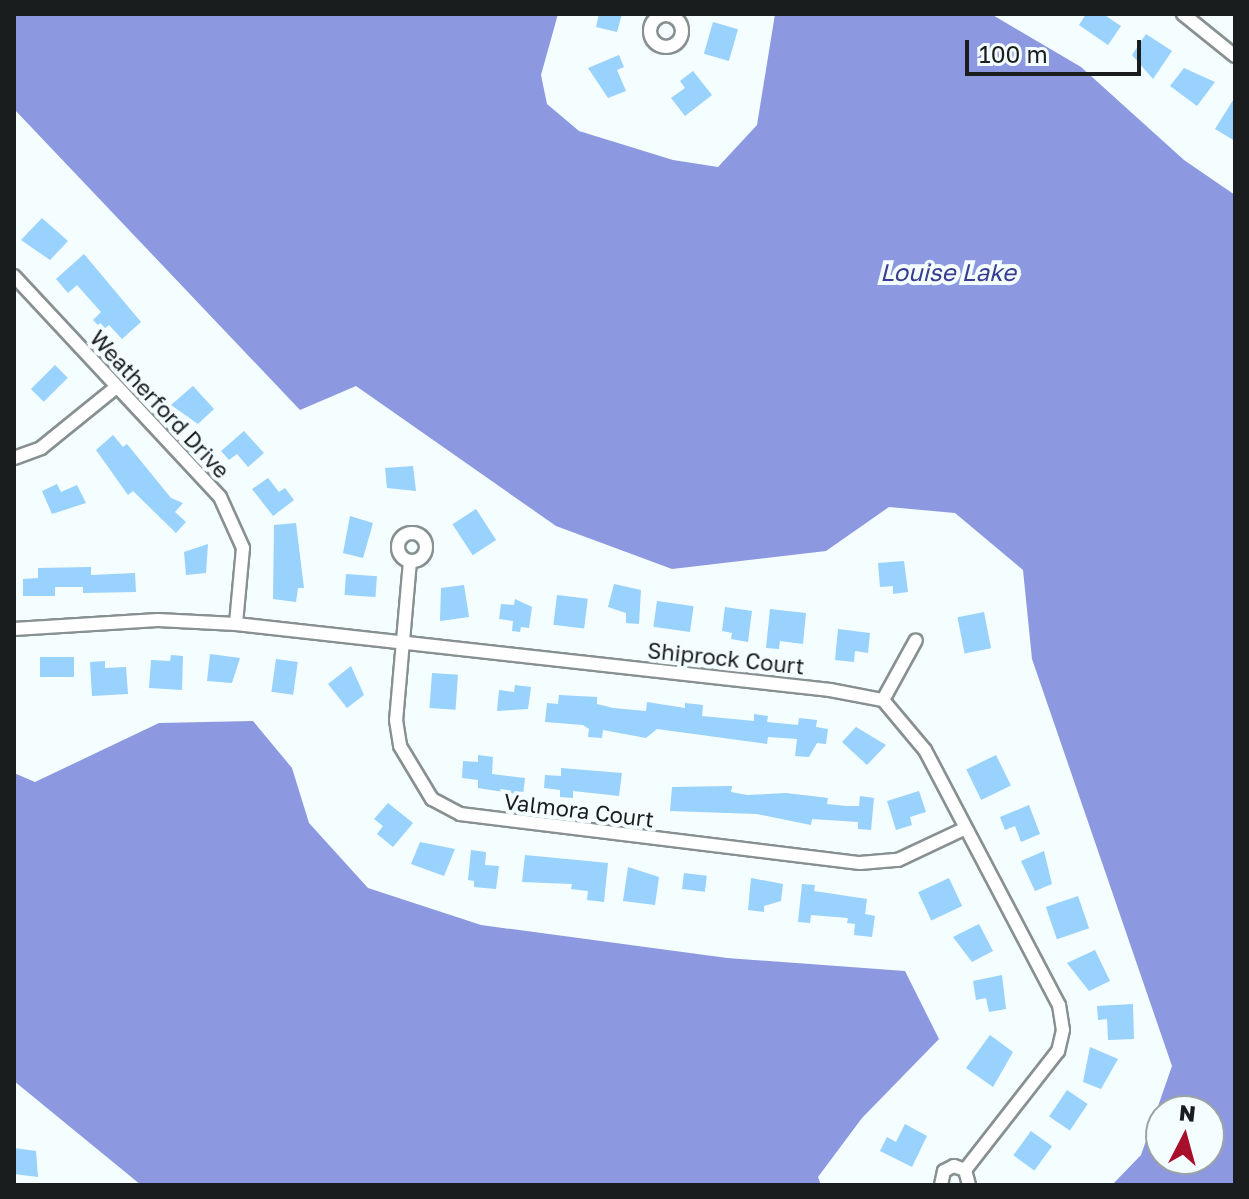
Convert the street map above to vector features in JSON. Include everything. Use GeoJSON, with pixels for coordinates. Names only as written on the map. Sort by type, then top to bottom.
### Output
{"type":"FeatureCollection","features":[{"type":"Feature","properties":{"kind":"street"},"geometry":{"type":"LineString","coordinates":[[1183,14],[1235,56]]}},
{"type":"Feature","properties":{"kind":"street","name":"Weatherford Drive"},"geometry":{"type":"LineString","coordinates":[[14,276],[115,388],[220,497],[243,548],[236,624]]}},
{"type":"Feature","properties":{"kind":"street"},"geometry":{"type":"LineString","coordinates":[[14,458],[41,448],[115,388]]}},
{"type":"Feature","properties":{"kind":"street","name":"Valmora Court"},"geometry":{"type":"LineString","coordinates":[[410,561],[396,720],[400,746],[432,799],[460,814],[860,863],[898,860],[964,829]]}},
{"type":"Feature","properties":{"kind":"street","name":"Shiprock Court"},"geometry":{"type":"LineString","coordinates":[[14,629],[158,620],[236,624],[883,700]]}},
{"type":"Feature","properties":{"kind":"street"},"geometry":{"type":"LineString","coordinates":[[916,640],[883,700],[925,750],[1059,1005],[1063,1030],[1058,1051],[965,1170]]}},
{"type":"Feature","properties":{"kind":"street"},"geometry":{"type":"LineString","coordinates":[[941,1185],[948,1168],[965,1170]]}},
{"type":"Feature","properties":{"kind":"street"},"geometry":{"type":"LineString","coordinates":[[965,1170],[969,1185]]}},
{"type":"Feature","properties":{"kind":"water","name":"Louise Lake"},"geometry":{"type":"Polygon","coordinates":[[[14,14],[558,14],[541,75],[547,104],[579,131],[673,160],[718,167],[757,125],[775,14],[991,14],[1081,67],[1184,160],[1235,195],[1235,1185],[1112,1185],[1141,1155],[1145,1144],[1145,1175],[1225,1175],[1225,1095],[1162,1095],[1172,1066],[1032,659],[1023,570],[955,513],[889,507],[826,551],[672,569],[556,526],[356,386],[300,410],[14,109],[14,14]]]}},
{"type":"Feature","properties":{"kind":"water"},"geometry":{"type":"Polygon","coordinates":[[[253,721],[292,768],[309,823],[368,888],[481,925],[727,958],[905,971],[939,1039],[862,1118],[818,1177],[821,1185],[141,1185],[14,1081],[14,773],[35,782],[159,723],[253,721]]]}},
{"type":"Feature","properties":{"kind":"building"},"geometry":{"type":"Polygon","coordinates":[[[599,14],[622,14],[617,32],[596,27],[599,14]]]}},
{"type":"Feature","properties":{"kind":"building"},"geometry":{"type":"Polygon","coordinates":[[[1086,14],[1103,14],[1121,26],[1108,45],[1079,25],[1086,14]]]}},
{"type":"Feature","properties":{"kind":"building"},"geometry":{"type":"Polygon","coordinates":[[[713,22],[738,29],[729,61],[704,54],[713,22]]]}},
{"type":"Feature","properties":{"kind":"building"},"geometry":{"type":"Polygon","coordinates":[[[1146,34],[1172,51],[1153,79],[1132,55],[1146,34]]]}},
{"type":"Feature","properties":{"kind":"building"},"geometry":{"type":"Polygon","coordinates":[[[619,55],[624,67],[617,70],[626,91],[608,98],[588,68],[619,55]]]}},
{"type":"Feature","properties":{"kind":"building"},"geometry":{"type":"Polygon","coordinates":[[[1184,68],[1215,82],[1197,106],[1170,86],[1184,68]]]}},
{"type":"Feature","properties":{"kind":"building"},"geometry":{"type":"Polygon","coordinates":[[[693,71],[712,95],[685,116],[671,98],[685,88],[680,81],[693,71]]]}},
{"type":"Feature","properties":{"kind":"building"},"geometry":{"type":"Polygon","coordinates":[[[1235,97],[1235,141],[1215,129],[1235,97]]]}},
{"type":"Feature","properties":{"kind":"building"},"geometry":{"type":"Polygon","coordinates":[[[42,218],[68,241],[50,260],[21,240],[42,218]]]}},
{"type":"Feature","properties":{"kind":"building"},"geometry":{"type":"Polygon","coordinates":[[[84,254],[141,322],[122,339],[109,325],[103,330],[93,320],[101,312],[77,285],[68,293],[56,279],[84,254]]]}},
{"type":"Feature","properties":{"kind":"building"},"geometry":{"type":"Polygon","coordinates":[[[55,365],[68,378],[44,402],[31,389],[55,365]]]}},
{"type":"Feature","properties":{"kind":"building"},"geometry":{"type":"Polygon","coordinates":[[[193,386],[214,409],[198,424],[171,405],[193,386]]]}},
{"type":"Feature","properties":{"kind":"building"},"geometry":{"type":"Polygon","coordinates":[[[244,431],[264,453],[248,467],[237,454],[229,460],[221,451],[244,431]]]}},
{"type":"Feature","properties":{"kind":"building"},"geometry":{"type":"Polygon","coordinates":[[[113,435],[123,447],[127,444],[171,498],[183,503],[175,512],[186,522],[176,533],[133,491],[128,495],[96,450],[113,435]]]}},
{"type":"Feature","properties":{"kind":"building"},"geometry":{"type":"Polygon","coordinates":[[[413,466],[416,491],[387,488],[385,468],[413,466]]]}},
{"type":"Feature","properties":{"kind":"building"},"geometry":{"type":"Polygon","coordinates":[[[268,478],[279,492],[285,488],[294,500],[273,516],[252,489],[268,478]]]}},
{"type":"Feature","properties":{"kind":"building"},"geometry":{"type":"Polygon","coordinates":[[[57,484],[61,492],[77,485],[86,503],[52,514],[42,491],[57,484]]]}},
{"type":"Feature","properties":{"kind":"building"},"geometry":{"type":"Polygon","coordinates":[[[476,509],[496,540],[473,555],[453,524],[476,509]]]}},
{"type":"Feature","properties":{"kind":"building"},"geometry":{"type":"Polygon","coordinates":[[[350,516],[373,523],[363,558],[343,553],[350,516]]]}},
{"type":"Feature","properties":{"kind":"building"},"geometry":{"type":"Polygon","coordinates":[[[296,523],[304,588],[298,588],[296,602],[273,599],[274,525],[296,523]]]}},
{"type":"Feature","properties":{"kind":"building"},"geometry":{"type":"Polygon","coordinates":[[[208,544],[206,573],[186,575],[184,552],[208,544]]]}},
{"type":"Feature","properties":{"kind":"building"},"geometry":{"type":"Polygon","coordinates":[[[904,561],[908,592],[893,594],[893,586],[880,587],[878,563],[904,561]]]}},
{"type":"Feature","properties":{"kind":"building"},"geometry":{"type":"Polygon","coordinates":[[[91,567],[91,575],[135,573],[136,592],[83,593],[83,587],[55,587],[55,596],[23,596],[23,579],[38,578],[38,568],[91,567]]]}},
{"type":"Feature","properties":{"kind":"building"},"geometry":{"type":"Polygon","coordinates":[[[346,574],[377,576],[375,597],[345,595],[346,574]]]}},
{"type":"Feature","properties":{"kind":"building"},"geometry":{"type":"Polygon","coordinates":[[[614,584],[641,590],[639,624],[626,623],[626,613],[608,607],[614,584]]]}},
{"type":"Feature","properties":{"kind":"building"},"geometry":{"type":"Polygon","coordinates":[[[464,585],[469,617],[440,621],[441,588],[464,585]]]}},
{"type":"Feature","properties":{"kind":"building"},"geometry":{"type":"Polygon","coordinates":[[[557,595],[588,599],[584,629],[553,625],[557,595]]]}},
{"type":"Feature","properties":{"kind":"building"},"geometry":{"type":"Polygon","coordinates":[[[515,599],[532,607],[529,628],[521,627],[520,632],[512,631],[513,621],[499,619],[501,604],[514,605],[515,599]]]}},
{"type":"Feature","properties":{"kind":"building"},"geometry":{"type":"Polygon","coordinates":[[[657,601],[694,606],[690,632],[653,627],[657,601]]]}},
{"type":"Feature","properties":{"kind":"building"},"geometry":{"type":"Polygon","coordinates":[[[725,607],[752,611],[748,642],[731,639],[732,633],[722,631],[725,607]]]}},
{"type":"Feature","properties":{"kind":"building"},"geometry":{"type":"Polygon","coordinates":[[[770,609],[806,613],[803,644],[780,641],[779,649],[766,648],[770,609]]]}},
{"type":"Feature","properties":{"kind":"building"},"geometry":{"type":"Polygon","coordinates":[[[984,612],[991,648],[965,653],[957,617],[984,612]]]}},
{"type":"Feature","properties":{"kind":"building"},"geometry":{"type":"Polygon","coordinates":[[[838,629],[870,633],[868,653],[855,651],[854,662],[835,660],[838,629]]]}},
{"type":"Feature","properties":{"kind":"building"},"geometry":{"type":"Polygon","coordinates":[[[210,654],[240,658],[232,683],[207,681],[210,654]]]}},
{"type":"Feature","properties":{"kind":"building"},"geometry":{"type":"Polygon","coordinates":[[[171,655],[183,656],[182,690],[149,688],[151,660],[170,661],[171,655]]]}},
{"type":"Feature","properties":{"kind":"building"},"geometry":{"type":"Polygon","coordinates":[[[40,657],[74,657],[74,677],[40,677],[40,657]]]}},
{"type":"Feature","properties":{"kind":"building"},"geometry":{"type":"Polygon","coordinates":[[[276,659],[298,662],[293,695],[271,692],[276,659]]]}},
{"type":"Feature","properties":{"kind":"building"},"geometry":{"type":"Polygon","coordinates":[[[105,661],[105,668],[126,667],[128,694],[92,696],[90,662],[105,661]]]}},
{"type":"Feature","properties":{"kind":"building"},"geometry":{"type":"Polygon","coordinates":[[[351,666],[364,695],[347,708],[328,684],[351,666]]]}},
{"type":"Feature","properties":{"kind":"building"},"geometry":{"type":"Polygon","coordinates":[[[432,673],[458,675],[455,710],[430,708],[432,673]]]}},
{"type":"Feature","properties":{"kind":"building"},"geometry":{"type":"Polygon","coordinates":[[[515,685],[531,687],[528,709],[497,711],[499,690],[514,692],[515,685]]]}},
{"type":"Feature","properties":{"kind":"building"},"geometry":{"type":"Polygon","coordinates":[[[559,695],[597,697],[597,704],[613,708],[646,711],[647,702],[685,708],[685,703],[703,705],[702,716],[754,721],[754,714],[768,716],[767,722],[798,725],[799,718],[817,720],[816,727],[828,729],[826,744],[817,743],[809,757],[795,756],[797,739],[768,737],[767,744],[657,729],[646,738],[603,730],[602,738],[588,737],[589,729],[583,725],[545,722],[547,703],[558,704],[559,695]]]}},
{"type":"Feature","properties":{"kind":"building"},"geometry":{"type":"Polygon","coordinates":[[[856,727],[886,745],[867,765],[842,742],[856,727]]]}},
{"type":"Feature","properties":{"kind":"building"},"geometry":{"type":"Polygon","coordinates":[[[478,755],[493,757],[492,774],[525,778],[523,795],[478,788],[478,780],[462,778],[463,761],[478,762],[478,755]]]}},
{"type":"Feature","properties":{"kind":"building"},"geometry":{"type":"Polygon","coordinates":[[[996,755],[1011,786],[981,800],[966,769],[996,755]]]}},
{"type":"Feature","properties":{"kind":"building"},"geometry":{"type":"Polygon","coordinates":[[[561,768],[622,773],[619,796],[573,791],[573,798],[560,797],[560,790],[544,788],[545,775],[561,776],[561,768]]]}},
{"type":"Feature","properties":{"kind":"building"},"geometry":{"type":"Polygon","coordinates":[[[732,786],[731,792],[747,795],[786,793],[828,798],[827,804],[846,806],[859,806],[860,796],[874,798],[871,830],[858,829],[858,822],[812,819],[811,825],[757,814],[670,811],[672,787],[732,786]]]}},
{"type":"Feature","properties":{"kind":"building"},"geometry":{"type":"Polygon","coordinates":[[[919,791],[926,812],[910,817],[912,825],[896,830],[887,801],[919,791]]]}},
{"type":"Feature","properties":{"kind":"building"},"geometry":{"type":"Polygon","coordinates":[[[388,803],[413,823],[393,847],[377,834],[383,826],[374,819],[388,803]]]}},
{"type":"Feature","properties":{"kind":"building"},"geometry":{"type":"Polygon","coordinates":[[[1029,805],[1040,834],[1021,842],[1015,826],[1005,830],[1000,817],[1029,805]]]}},
{"type":"Feature","properties":{"kind":"building"},"geometry":{"type":"Polygon","coordinates":[[[420,842],[455,849],[444,876],[411,864],[420,842]]]}},
{"type":"Feature","properties":{"kind":"building"},"geometry":{"type":"Polygon","coordinates":[[[471,850],[486,852],[485,865],[499,866],[496,889],[474,887],[474,881],[468,880],[471,850]]]}},
{"type":"Feature","properties":{"kind":"building"},"geometry":{"type":"Polygon","coordinates":[[[1044,851],[1052,884],[1035,891],[1021,861],[1044,851]]]}},
{"type":"Feature","properties":{"kind":"building"},"geometry":{"type":"Polygon","coordinates":[[[525,855],[608,863],[604,902],[587,900],[588,891],[571,889],[572,884],[522,882],[525,855]]]}},
{"type":"Feature","properties":{"kind":"building"},"geometry":{"type":"Polygon","coordinates":[[[628,867],[659,877],[655,905],[623,901],[628,867]]]}},
{"type":"Feature","properties":{"kind":"building"},"geometry":{"type":"Polygon","coordinates":[[[684,873],[707,876],[705,892],[682,889],[684,873]]]}},
{"type":"Feature","properties":{"kind":"building"},"geometry":{"type":"Polygon","coordinates":[[[751,878],[783,884],[781,901],[764,906],[764,912],[748,910],[751,878]]]}},
{"type":"Feature","properties":{"kind":"building"},"geometry":{"type":"Polygon","coordinates":[[[949,878],[962,906],[931,920],[918,892],[949,878]]]}},
{"type":"Feature","properties":{"kind":"building"},"geometry":{"type":"Polygon","coordinates":[[[802,884],[815,885],[814,891],[867,899],[865,914],[875,916],[872,937],[854,935],[855,924],[847,923],[848,918],[811,915],[810,923],[798,922],[802,884]]]}},
{"type":"Feature","properties":{"kind":"building"},"geometry":{"type":"Polygon","coordinates":[[[1078,896],[1089,928],[1057,939],[1046,907],[1078,896]]]}},
{"type":"Feature","properties":{"kind":"building"},"geometry":{"type":"Polygon","coordinates":[[[979,924],[993,951],[972,962],[953,937],[979,924]]]}},
{"type":"Feature","properties":{"kind":"building"},"geometry":{"type":"Polygon","coordinates":[[[1095,950],[1110,981],[1089,991],[1067,963],[1095,950]]]}},
{"type":"Feature","properties":{"kind":"building"},"geometry":{"type":"Polygon","coordinates":[[[1002,975],[1006,1009],[989,1012],[986,998],[976,1000],[973,981],[1002,975]]]}},
{"type":"Feature","properties":{"kind":"building"},"geometry":{"type":"Polygon","coordinates":[[[1133,1004],[1134,1039],[1108,1040],[1107,1019],[1098,1020],[1097,1006],[1133,1004]]]}},
{"type":"Feature","properties":{"kind":"building"},"geometry":{"type":"Polygon","coordinates":[[[990,1035],[1013,1052],[993,1087],[966,1068],[990,1035]]]}},
{"type":"Feature","properties":{"kind":"building"},"geometry":{"type":"Polygon","coordinates":[[[1090,1047],[1118,1059],[1101,1089],[1083,1082],[1090,1047]]]}},
{"type":"Feature","properties":{"kind":"building"},"geometry":{"type":"Polygon","coordinates":[[[1067,1090],[1088,1104],[1070,1131],[1049,1117],[1067,1090]]]}},
{"type":"Feature","properties":{"kind":"building"},"geometry":{"type":"Polygon","coordinates":[[[905,1124],[927,1136],[912,1167],[880,1151],[887,1137],[896,1142],[905,1124]]]}},
{"type":"Feature","properties":{"kind":"building"},"geometry":{"type":"Polygon","coordinates":[[[1031,1131],[1052,1146],[1034,1171],[1013,1155],[1031,1131]]]}},
{"type":"Feature","properties":{"kind":"building"},"geometry":{"type":"Polygon","coordinates":[[[14,1148],[36,1151],[38,1177],[14,1174],[14,1148]]]}}]}
